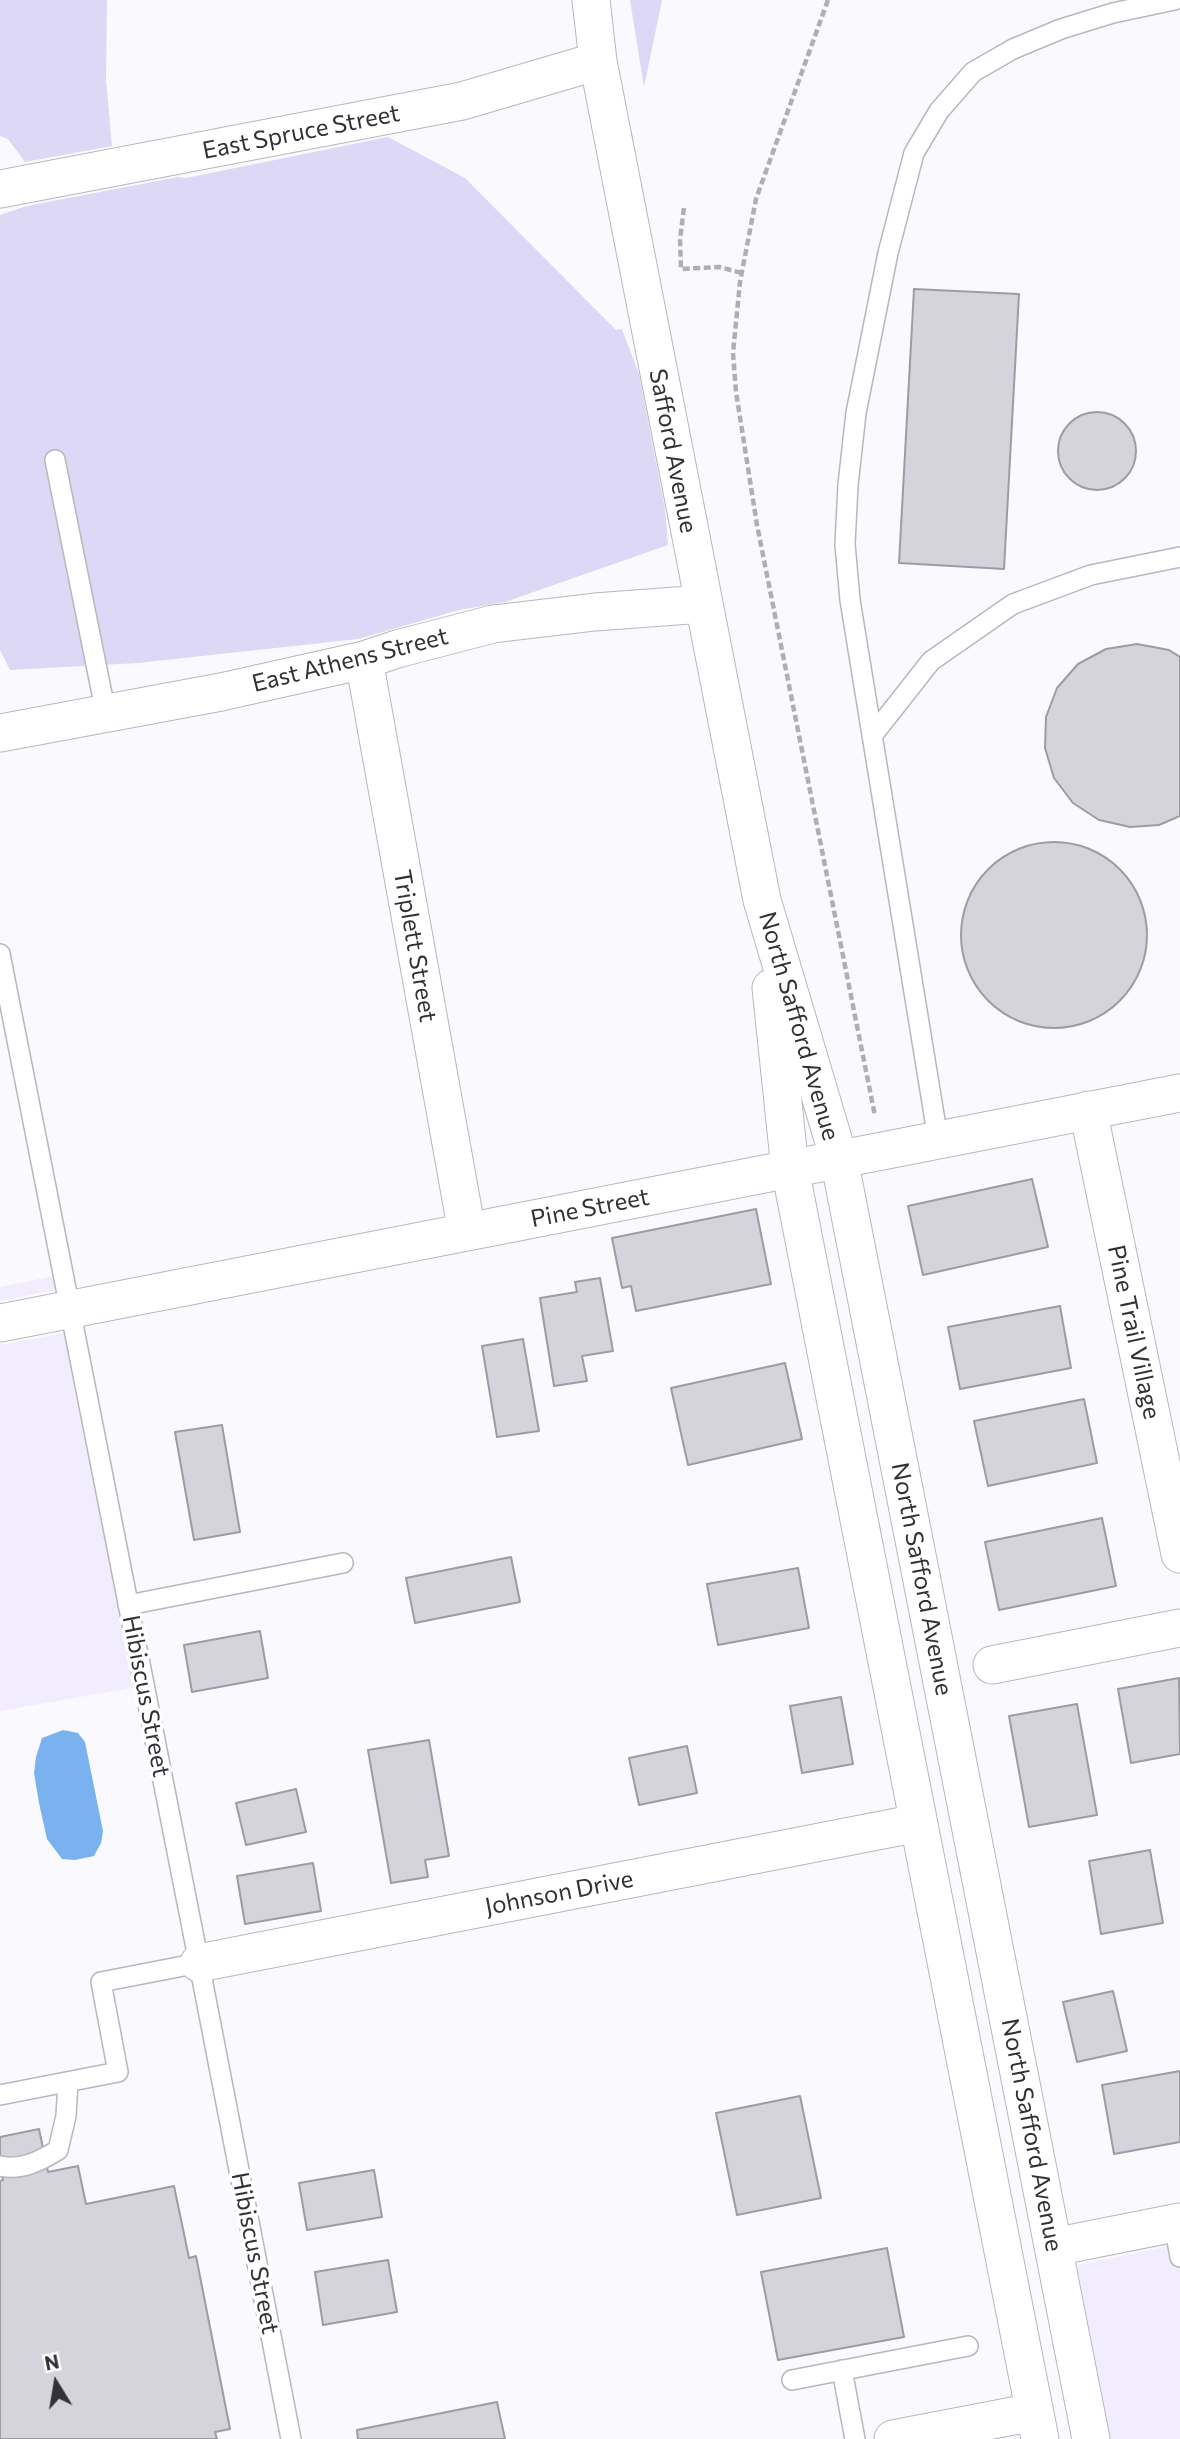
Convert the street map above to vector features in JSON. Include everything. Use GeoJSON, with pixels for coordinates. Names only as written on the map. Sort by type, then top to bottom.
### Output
{"type":"FeatureCollection","features":[{"type":"Feature","properties":{"kind":"street","name":"Safford Avenue"},"geometry":{"type":"LineString","coordinates":[[592,0],[598,61],[762,900]]}},
{"type":"Feature","properties":{"kind":"street","name":"East Spruce Street"},"geometry":{"type":"LineString","coordinates":[[0,189],[462,101],[598,61]]}},
{"type":"Feature","properties":{"kind":"street","name":"East Athens Street"},"geometry":{"type":"LineString","coordinates":[[0,733],[221,692],[363,660],[493,624],[596,612],[703,604]]}},
{"type":"Feature","properties":{"kind":"street","name":"Triplett Street"},"geometry":{"type":"LineString","coordinates":[[363,660],[467,1232]]}},
{"type":"Feature","properties":{"kind":"street","name":"North Safford Avenue"},"geometry":{"type":"LineString","coordinates":[[762,900],[839,1159],[1091,2439]]}},
{"type":"Feature","properties":{"kind":"street","name":"North Safford Avenue"},"geometry":{"type":"LineString","coordinates":[[762,900],[789,1169],[1037,2426]]}},
{"type":"Feature","properties":{"kind":"street","name":"Pine Street"},"geometry":{"type":"LineString","coordinates":[[0,1323],[1180,1093]]}},
{"type":"Feature","properties":{"kind":"street","name":"Pine Trail Village"},"geometry":{"type":"LineString","coordinates":[[1088,1110],[1180,1554]]}},
{"type":"Feature","properties":{"kind":"street"},"geometry":{"type":"LineString","coordinates":[[992,1665],[1180,1628]]}},
{"type":"Feature","properties":{"kind":"street","name":"Johnson Drive"},"geometry":{"type":"LineString","coordinates":[[200,1963],[918,1823]]}},
{"type":"Feature","properties":{"kind":"street"},"geometry":{"type":"LineString","coordinates":[[1054,2247],[1178,2234]]}},
{"type":"Feature","properties":{"kind":"street"},"geometry":{"type":"LineString","coordinates":[[893,2439],[1037,2426]]}},
{"type":"Feature","properties":{"kind":"lane"},"geometry":{"type":"LineString","coordinates":[[938,1139],[850,600],[845,544],[856,413],[876,308],[914,153],[939,111],[973,72],[1060,29],[1113,13],[1174,0]]}},
{"type":"Feature","properties":{"kind":"lane"},"geometry":{"type":"LineString","coordinates":[[55,460],[106,714]]}},
{"type":"Feature","properties":{"kind":"lane"},"geometry":{"type":"LineString","coordinates":[[872,736],[931,661],[1013,604],[1091,575],[1180,557]]}},
{"type":"Feature","properties":{"kind":"lane","name":"Hibiscus Street"},"geometry":{"type":"LineString","coordinates":[[0,954],[200,1963],[291,2439]]}},
{"type":"Feature","properties":{"kind":"lane"},"geometry":{"type":"LineString","coordinates":[[128,1605],[342,1563]]}},
{"type":"Feature","properties":{"kind":"lane"},"geometry":{"type":"LineString","coordinates":[[0,2095],[118,2072],[101,1982],[200,1963]]}},
{"type":"Feature","properties":{"kind":"lane"},"geometry":{"type":"LineString","coordinates":[[0,2166],[9,2168],[36,2163],[58,2150],[66,2116],[68,2082]]}},
{"type":"Feature","properties":{"kind":"lane"},"geometry":{"type":"LineString","coordinates":[[792,2380],[968,2346]]}},
{"type":"Feature","properties":{"kind":"lane"},"geometry":{"type":"LineString","coordinates":[[842,2370],[855,2439]]}},
{"type":"Feature","properties":{"kind":"path"},"geometry":{"type":"LineString","coordinates":[[684,208],[680,239],[681,269],[719,267],[742,273]]}},
{"type":"Feature","properties":{"kind":"shaded area"},"geometry":{"type":"Polygon","coordinates":[[[0,0],[107,0],[106,80],[112,146],[25,162],[8,139],[0,136],[0,0]]]}},
{"type":"Feature","properties":{"kind":"shaded area"},"geometry":{"type":"Polygon","coordinates":[[[630,0],[662,0],[644,87],[630,0]]]}},
{"type":"Feature","properties":{"kind":"shaded area"},"geometry":{"type":"Polygon","coordinates":[[[388,137],[465,178],[616,330],[622,329],[639,374],[665,509],[668,545],[505,602],[459,610],[358,639],[138,663],[10,670],[0,650],[0,215],[27,206],[178,177],[186,178],[388,137]]]}},
{"type":"Feature","properties":{"kind":"shaded area"},"geometry":{"type":"Polygon","coordinates":[[[68,1273],[71,1287],[0,1301],[0,1287],[68,1273]]]}},
{"type":"Feature","properties":{"kind":"shaded area"},"geometry":{"type":"Polygon","coordinates":[[[80,1330],[154,1684],[0,1711],[0,1345],[80,1330]]]}},
{"type":"Feature","properties":{"kind":"shaded area"},"geometry":{"type":"Polygon","coordinates":[[[1180,2244],[1180,2439],[1110,2439],[1077,2265],[1180,2244]]]}},
{"type":"Feature","properties":{"kind":"water"},"geometry":{"type":"Polygon","coordinates":[[[63,1730],[78,1733],[85,1742],[103,1831],[101,1843],[94,1856],[75,1860],[62,1859],[47,1839],[34,1773],[42,1738],[63,1730]]]}},
{"type":"Feature","properties":{"kind":"building"},"geometry":{"type":"Polygon","coordinates":[[[914,289],[1019,294],[1004,569],[899,563],[914,289]]]}},
{"type":"Feature","properties":{"kind":"building"},"geometry":{"type":"Polygon","coordinates":[[[1089,412],[1105,412],[1119,418],[1130,429],[1136,443],[1136,459],[1130,473],[1119,484],[1105,490],[1089,490],[1075,484],[1064,473],[1058,459],[1058,443],[1064,429],[1075,418],[1089,412]]]}},
{"type":"Feature","properties":{"kind":"building"},"geometry":{"type":"Polygon","coordinates":[[[1137,644],[1169,650],[1180,657],[1180,816],[1159,825],[1130,827],[1099,820],[1073,803],[1054,778],[1045,748],[1046,717],[1057,688],[1078,664],[1106,649],[1137,644]]]}},
{"type":"Feature","properties":{"kind":"building"},"geometry":{"type":"Polygon","coordinates":[[[1054,842],[1089,849],[1120,869],[1140,900],[1147,935],[1140,970],[1120,1001],[1089,1021],[1054,1028],[1019,1021],[988,1001],[968,970],[961,935],[968,900],[988,869],[1019,849],[1054,842]]]}},
{"type":"Feature","properties":{"kind":"building"},"geometry":{"type":"Polygon","coordinates":[[[1032,1179],[1048,1247],[923,1275],[908,1206],[1032,1179]]]}},
{"type":"Feature","properties":{"kind":"building"},"geometry":{"type":"Polygon","coordinates":[[[756,1209],[771,1284],[636,1311],[631,1286],[622,1288],[612,1238],[756,1209]]]}},
{"type":"Feature","properties":{"kind":"building"},"geometry":{"type":"Polygon","coordinates":[[[600,1278],[613,1351],[582,1356],[587,1381],[554,1386],[540,1298],[577,1292],[575,1282],[600,1278]]]}},
{"type":"Feature","properties":{"kind":"building"},"geometry":{"type":"Polygon","coordinates":[[[1060,1306],[1071,1368],[960,1389],[948,1327],[1060,1306]]]}},
{"type":"Feature","properties":{"kind":"building"},"geometry":{"type":"Polygon","coordinates":[[[523,1339],[539,1431],[497,1437],[482,1346],[523,1339]]]}},
{"type":"Feature","properties":{"kind":"building"},"geometry":{"type":"Polygon","coordinates":[[[785,1363],[802,1439],[688,1465],[671,1388],[785,1363]]]}},
{"type":"Feature","properties":{"kind":"building"},"geometry":{"type":"Polygon","coordinates":[[[1084,1399],[1097,1463],[988,1486],[974,1421],[1084,1399]]]}},
{"type":"Feature","properties":{"kind":"building"},"geometry":{"type":"Polygon","coordinates":[[[222,1425],[240,1532],[194,1540],[175,1432],[222,1425]]]}},
{"type":"Feature","properties":{"kind":"building"},"geometry":{"type":"Polygon","coordinates":[[[1102,1518],[1116,1586],[999,1610],[985,1542],[1102,1518]]]}},
{"type":"Feature","properties":{"kind":"building"},"geometry":{"type":"Polygon","coordinates":[[[511,1557],[520,1602],[415,1623],[406,1578],[511,1557]]]}},
{"type":"Feature","properties":{"kind":"building"},"geometry":{"type":"Polygon","coordinates":[[[798,1568],[809,1628],[718,1645],[707,1584],[798,1568]]]}},
{"type":"Feature","properties":{"kind":"building"},"geometry":{"type":"Polygon","coordinates":[[[260,1631],[268,1678],[192,1692],[184,1645],[260,1631]]]}},
{"type":"Feature","properties":{"kind":"building"},"geometry":{"type":"Polygon","coordinates":[[[1179,1678],[1180,1754],[1131,1763],[1118,1689],[1179,1678]]]}},
{"type":"Feature","properties":{"kind":"building"},"geometry":{"type":"Polygon","coordinates":[[[841,1697],[853,1764],[802,1773],[790,1706],[841,1697]]]}},
{"type":"Feature","properties":{"kind":"building"},"geometry":{"type":"Polygon","coordinates":[[[1077,1704],[1097,1815],[1029,1827],[1009,1716],[1077,1704]]]}},
{"type":"Feature","properties":{"kind":"building"},"geometry":{"type":"Polygon","coordinates":[[[429,1740],[449,1856],[425,1860],[428,1877],[391,1883],[368,1750],[429,1740]]]}},
{"type":"Feature","properties":{"kind":"building"},"geometry":{"type":"Polygon","coordinates":[[[687,1746],[697,1793],[639,1805],[629,1758],[687,1746]]]}},
{"type":"Feature","properties":{"kind":"building"},"geometry":{"type":"Polygon","coordinates":[[[296,1789],[306,1832],[246,1845],[236,1803],[296,1789]]]}},
{"type":"Feature","properties":{"kind":"building"},"geometry":{"type":"Polygon","coordinates":[[[1150,1850],[1163,1923],[1101,1934],[1089,1861],[1150,1850]]]}},
{"type":"Feature","properties":{"kind":"building"},"geometry":{"type":"Polygon","coordinates":[[[313,1863],[321,1911],[245,1924],[237,1876],[313,1863]]]}},
{"type":"Feature","properties":{"kind":"building"},"geometry":{"type":"Polygon","coordinates":[[[1113,1991],[1127,2051],[1077,2062],[1063,2002],[1113,1991]]]}},
{"type":"Feature","properties":{"kind":"building"},"geometry":{"type":"Polygon","coordinates":[[[1180,2071],[1180,2142],[1114,2154],[1102,2085],[1180,2071]]]}},
{"type":"Feature","properties":{"kind":"building"},"geometry":{"type":"Polygon","coordinates":[[[800,2096],[821,2198],[737,2215],[716,2113],[800,2096]]]}},
{"type":"Feature","properties":{"kind":"building"},"geometry":{"type":"Polygon","coordinates":[[[39,2129],[48,2172],[78,2166],[86,2204],[174,2186],[189,2258],[196,2256],[230,2429],[215,2432],[217,2439],[0,2439],[0,2181],[3,2180],[0,2168],[0,2137],[39,2129]]]}},
{"type":"Feature","properties":{"kind":"building"},"geometry":{"type":"Polygon","coordinates":[[[374,2170],[382,2217],[307,2230],[299,2183],[374,2170]]]}},
{"type":"Feature","properties":{"kind":"building"},"geometry":{"type":"Polygon","coordinates":[[[887,2248],[904,2337],[778,2360],[761,2272],[887,2248]]]}},
{"type":"Feature","properties":{"kind":"building"},"geometry":{"type":"Polygon","coordinates":[[[388,2260],[397,2312],[323,2325],[315,2272],[388,2260]]]}},
{"type":"Feature","properties":{"kind":"building"},"geometry":{"type":"Polygon","coordinates":[[[497,2402],[505,2439],[358,2439],[357,2430],[497,2402]]]}}]}
